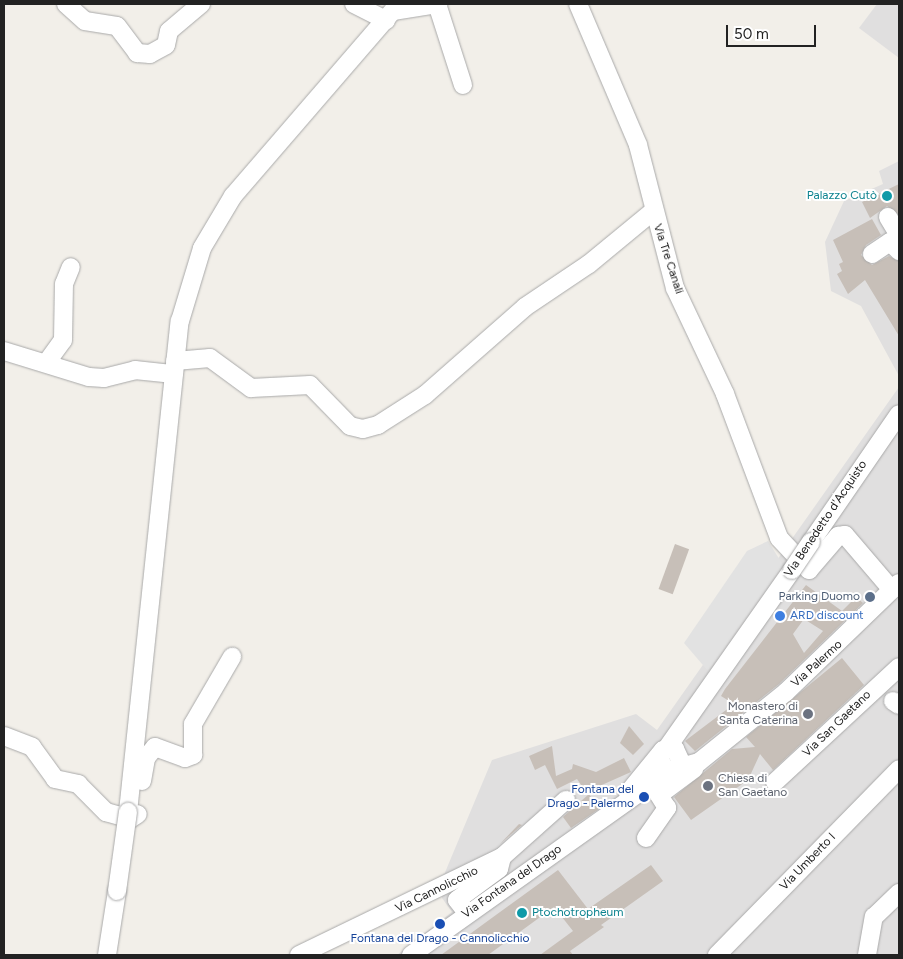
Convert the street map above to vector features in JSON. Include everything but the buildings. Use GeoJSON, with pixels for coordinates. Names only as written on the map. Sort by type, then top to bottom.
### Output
{"type":"FeatureCollection","features":[{"type":"Feature","properties":{"kind":"street"},"geometry":{"type":"LineString","coordinates":[[66,4],[85,21],[117,26],[137,53],[150,54],[166,45],[170,30],[201,4]]}},
{"type":"Feature","properties":{"kind":"street"},"geometry":{"type":"LineString","coordinates":[[354,4],[392,12],[437,4],[463,85]]}},
{"type":"Feature","properties":{"kind":"street","name":"Via Tre Canali"},"geometry":{"type":"LineString","coordinates":[[578,4],[638,145],[652,212],[675,288],[725,394],[779,538],[795,566]]}},
{"type":"Feature","properties":{"kind":"street"},"geometry":{"type":"LineString","coordinates":[[4,736],[32,747],[54,779],[78,784],[116,817],[137,816],[135,788],[174,368],[188,292],[216,218],[392,12]]}},
{"type":"Feature","properties":{"kind":"street"},"geometry":{"type":"LineString","coordinates":[[4,351],[47,362],[89,377],[104,378],[135,370],[174,368],[210,358],[251,388],[310,385],[350,426],[363,429],[378,425],[425,395],[525,307],[590,264],[652,212]]}},
{"type":"Feature","properties":{"kind":"street"},"geometry":{"type":"LineString","coordinates":[[872,254],[897,241],[888,217]]}},
{"type":"Feature","properties":{"kind":"street"},"geometry":{"type":"LineString","coordinates":[[47,362],[64,340],[64,284],[71,267]]}},
{"type":"Feature","properties":{"kind":"street","name":"Via Benedetto d'Acquisto"},"geometry":{"type":"LineString","coordinates":[[663,753],[899,414]]}},
{"type":"Feature","properties":{"kind":"street"},"geometry":{"type":"LineString","coordinates":[[795,566],[809,570],[816,567],[838,536],[845,535],[895,586]]}},
{"type":"Feature","properties":{"kind":"street","name":"Via Palermo"},"geometry":{"type":"LineString","coordinates":[[674,769],[699,762],[823,660],[895,586]]}},
{"type":"Feature","properties":{"kind":"street"},"geometry":{"type":"LineString","coordinates":[[107,955],[128,812],[150,750],[162,747],[185,758],[193,755],[194,724],[232,656]]}},
{"type":"Feature","properties":{"kind":"street","name":"Via San Gaetano"},"geometry":{"type":"LineString","coordinates":[[775,782],[899,667]]}},
{"type":"Feature","properties":{"kind":"street"},"geometry":{"type":"LineString","coordinates":[[663,753],[680,754],[674,769]]}},
{"type":"Feature","properties":{"kind":"street","name":"Via Fontana del Drago"},"geometry":{"type":"LineString","coordinates":[[614,811],[663,753]]}},
{"type":"Feature","properties":{"kind":"street"},"geometry":{"type":"LineString","coordinates":[[646,838],[667,808],[659,795],[699,762]]}},
{"type":"Feature","properties":{"kind":"street","name":"Via Fontana del Drago"},"geometry":{"type":"LineString","coordinates":[[411,955],[674,769]]}},
{"type":"Feature","properties":{"kind":"street","name":"Via Umberto I"},"geometry":{"type":"LineString","coordinates":[[717,955],[899,770]]}},
{"type":"Feature","properties":{"kind":"street"},"geometry":{"type":"LineString","coordinates":[[502,857],[566,800]]}},
{"type":"Feature","properties":{"kind":"street","name":"Via Cannolicchio"},"geometry":{"type":"LineString","coordinates":[[467,914],[457,900],[499,869],[502,857]]}},
{"type":"Feature","properties":{"kind":"street","name":"Via Cannolicchio"},"geometry":{"type":"LineString","coordinates":[[299,955],[502,857]]}},
{"type":"Feature","properties":{"kind":"street"},"geometry":{"type":"LineString","coordinates":[[867,955],[874,917],[899,893]]}},
{"type":"Feature","properties":{"kind":"shaded area"},"geometry":{"type":"Polygon","coordinates":[[[877,4],[899,4],[899,58],[859,28],[877,4]]]}},
{"type":"Feature","properties":{"kind":"shaded area"},"geometry":{"type":"Polygon","coordinates":[[[899,161],[899,376],[861,306],[831,291],[825,242],[844,201],[883,184],[879,171],[899,161]]]}},
{"type":"Feature","properties":{"kind":"shaded area"},"geometry":{"type":"Polygon","coordinates":[[[899,387],[899,955],[397,955],[452,912],[442,898],[441,882],[492,760],[636,714],[657,730],[899,387]]]}},
{"type":"Feature","properties":{"kind":"shaded area"},"geometry":{"type":"Polygon","coordinates":[[[768,541],[783,565],[708,671],[684,643],[747,551],[768,541]]]}},
{"type":"Feature","properties":{"kind":"place","name":"Palazzo Cutò"},"geometry":{"type":"Point","coordinates":[887,196]}},
{"type":"Feature","properties":{"kind":"place","name":"Parking Duomo"},"geometry":{"type":"Point","coordinates":[870,597]}},
{"type":"Feature","properties":{"kind":"place","name":"ARD discount"},"geometry":{"type":"Point","coordinates":[780,616]}},
{"type":"Feature","properties":{"kind":"place","name":"Monastero di Santa Caterina"},"geometry":{"type":"Point","coordinates":[808,714]}},
{"type":"Feature","properties":{"kind":"place","name":"Chiesa di San Gaetano"},"geometry":{"type":"Point","coordinates":[708,786]}},
{"type":"Feature","properties":{"kind":"place","name":"Fontana del Drago - Palermo"},"geometry":{"type":"Point","coordinates":[644,797]}},
{"type":"Feature","properties":{"kind":"place","name":"Ptochotropheum"},"geometry":{"type":"Point","coordinates":[522,913]}},
{"type":"Feature","properties":{"kind":"place","name":"Fontana del Drago - Cannolicchio"},"geometry":{"type":"Point","coordinates":[440,924]}}]}
